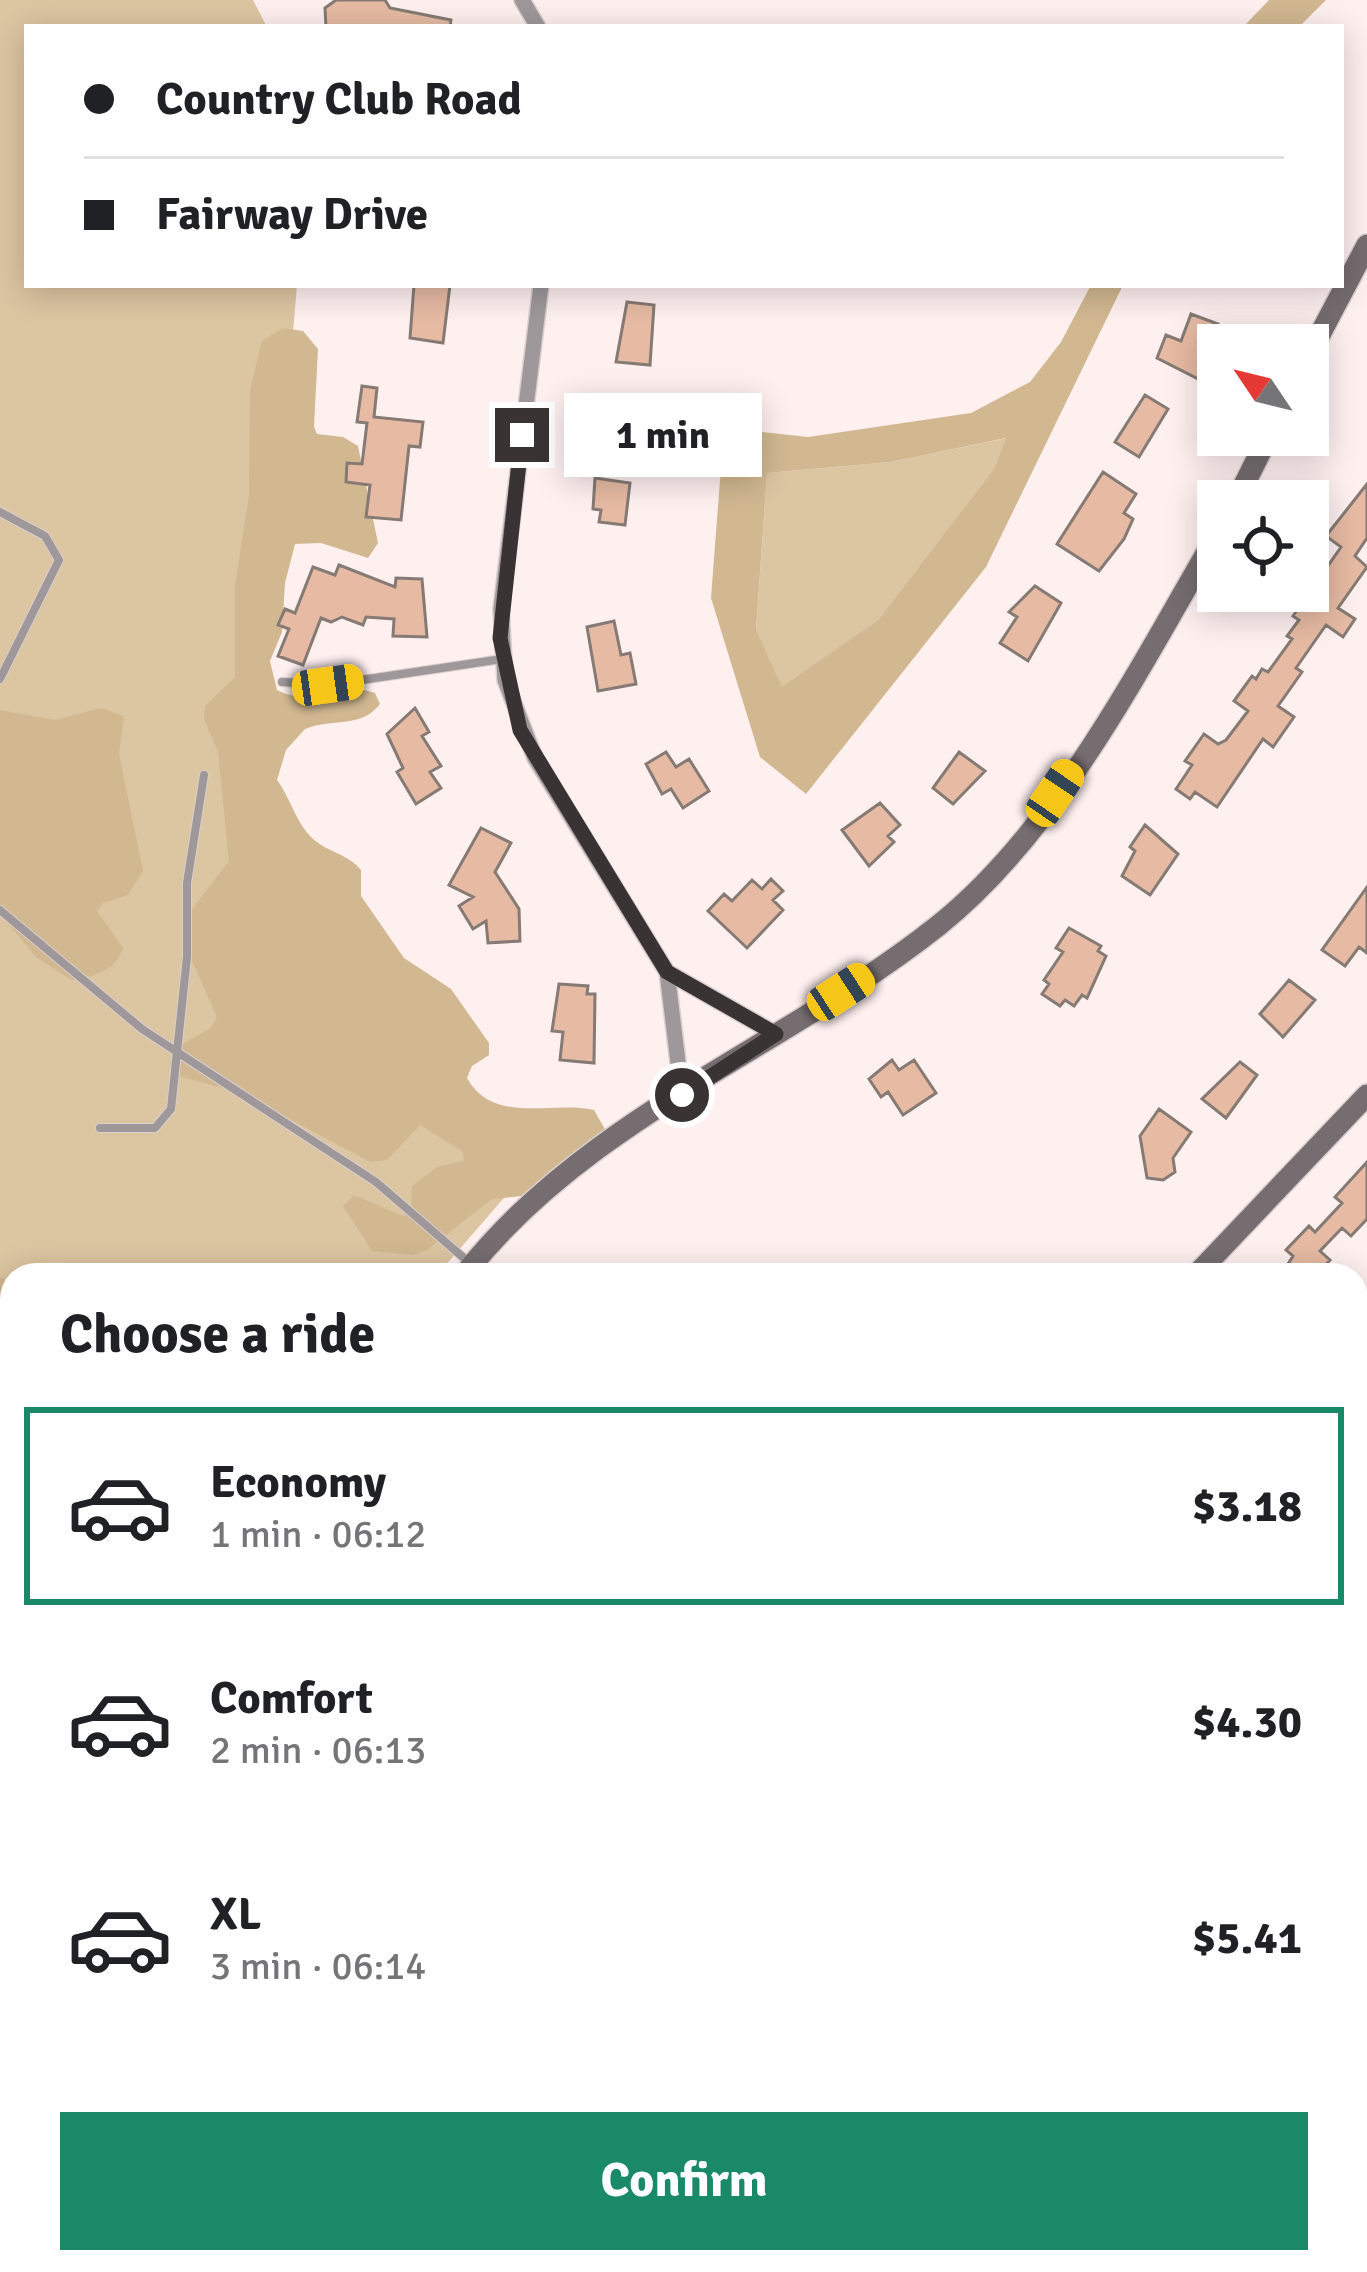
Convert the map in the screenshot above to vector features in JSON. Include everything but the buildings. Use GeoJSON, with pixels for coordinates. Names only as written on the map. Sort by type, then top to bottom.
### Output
{"type":"FeatureCollection","features":[{"type":"Feature","properties":{"kind":"street"},"geometry":{"type":"LineString","coordinates":[[1325,324],[1367,244]]}},
{"type":"Feature","properties":{"kind":"street"},"geometry":{"type":"LineString","coordinates":[[541,288],[501,610],[502,659],[520,730],[667,972],[682,1095]]}},
{"type":"Feature","properties":{"kind":"street"},"geometry":{"type":"LineString","coordinates":[[475,1263],[559,1178],[905,951],[990,877],[1034,824],[1118,701],[1197,567]]}},
{"type":"Feature","properties":{"kind":"street"},"geometry":{"type":"LineString","coordinates":[[667,972],[776,1034]]}},
{"type":"Feature","properties":{"kind":"street"},"geometry":{"type":"LineString","coordinates":[[1207,1263],[1367,1094]]}},
{"type":"Feature","properties":{"kind":"lane"},"geometry":{"type":"LineString","coordinates":[[0,512],[45,536],[58,553],[59,567],[0,679]]}},
{"type":"Feature","properties":{"kind":"lane"},"geometry":{"type":"LineString","coordinates":[[282,682],[328,685],[502,659]]}},
{"type":"Feature","properties":{"kind":"lane"},"geometry":{"type":"LineString","coordinates":[[100,1128],[161,1126],[171,1109],[187,957],[187,883],[204,775]]}},
{"type":"Feature","properties":{"kind":"lane"},"geometry":{"type":"LineString","coordinates":[[0,910],[83,985],[176,1054],[389,1191],[461,1263]]}},
{"type":"Feature","properties":{"kind":"shaded area"},"geometry":{"type":"Polygon","coordinates":[[[0,0],[253,0],[265,24],[24,24],[24,288],[297,288],[247,878],[516,1184],[447,1263],[0,1263],[0,0]]]}},
{"type":"Feature","properties":{"kind":"shaded area"},"geometry":{"type":"Polygon","coordinates":[[[1269,0],[1326,0],[1302,24],[1246,24],[1269,0]]]}},
{"type":"Feature","properties":{"kind":"shaded area"},"geometry":{"type":"Polygon","coordinates":[[[1089,288],[1122,288],[986,567],[806,794],[760,757],[711,598],[724,428],[808,437],[971,413],[1030,382],[1061,342],[1089,288]],[[1006,438],[891,462],[767,473],[756,630],[782,687],[878,620],[995,468],[1006,438]]]}},
{"type":"Feature","properties":{"kind":"shaded area"},"geometry":{"type":"Polygon","coordinates":[[[283,328],[303,331],[318,349],[314,427],[317,434],[343,437],[358,446],[378,543],[368,558],[321,543],[295,544],[285,583],[282,632],[270,661],[277,690],[302,696],[363,690],[375,693],[380,704],[355,720],[305,729],[286,750],[277,780],[312,838],[361,870],[361,896],[404,958],[451,989],[489,1043],[489,1055],[472,1066],[467,1078],[479,1093],[508,1107],[594,1110],[606,1131],[522,1196],[492,1199],[427,1250],[413,1255],[372,1251],[343,1206],[354,1195],[403,1216],[411,1214],[412,1186],[437,1167],[464,1161],[463,1152],[420,1125],[387,1160],[370,1162],[241,1093],[182,1077],[170,1064],[174,1049],[211,1028],[217,1017],[185,945],[184,920],[229,861],[218,752],[204,719],[205,706],[235,677],[235,586],[249,495],[250,390],[262,341],[283,328]]]}},
{"type":"Feature","properties":{"kind":"shaded area"},"geometry":{"type":"Polygon","coordinates":[[[1007,438],[996,468],[878,620],[782,688],[756,631],[767,473],[891,462],[1007,438]]]}},
{"type":"Feature","properties":{"kind":"shaded area"},"geometry":{"type":"Polygon","coordinates":[[[101,708],[124,716],[119,754],[143,871],[128,895],[103,903],[97,911],[123,948],[120,956],[103,972],[72,980],[37,958],[0,914],[0,710],[55,720],[101,708]]]}},
{"type":"Feature","properties":{"kind":"route"},"geometry":{"type":"LineString","coordinates":[[522,435],[500,638],[505,680],[520,730],[667,972],[776,1034],[682,1095]]}}]}
